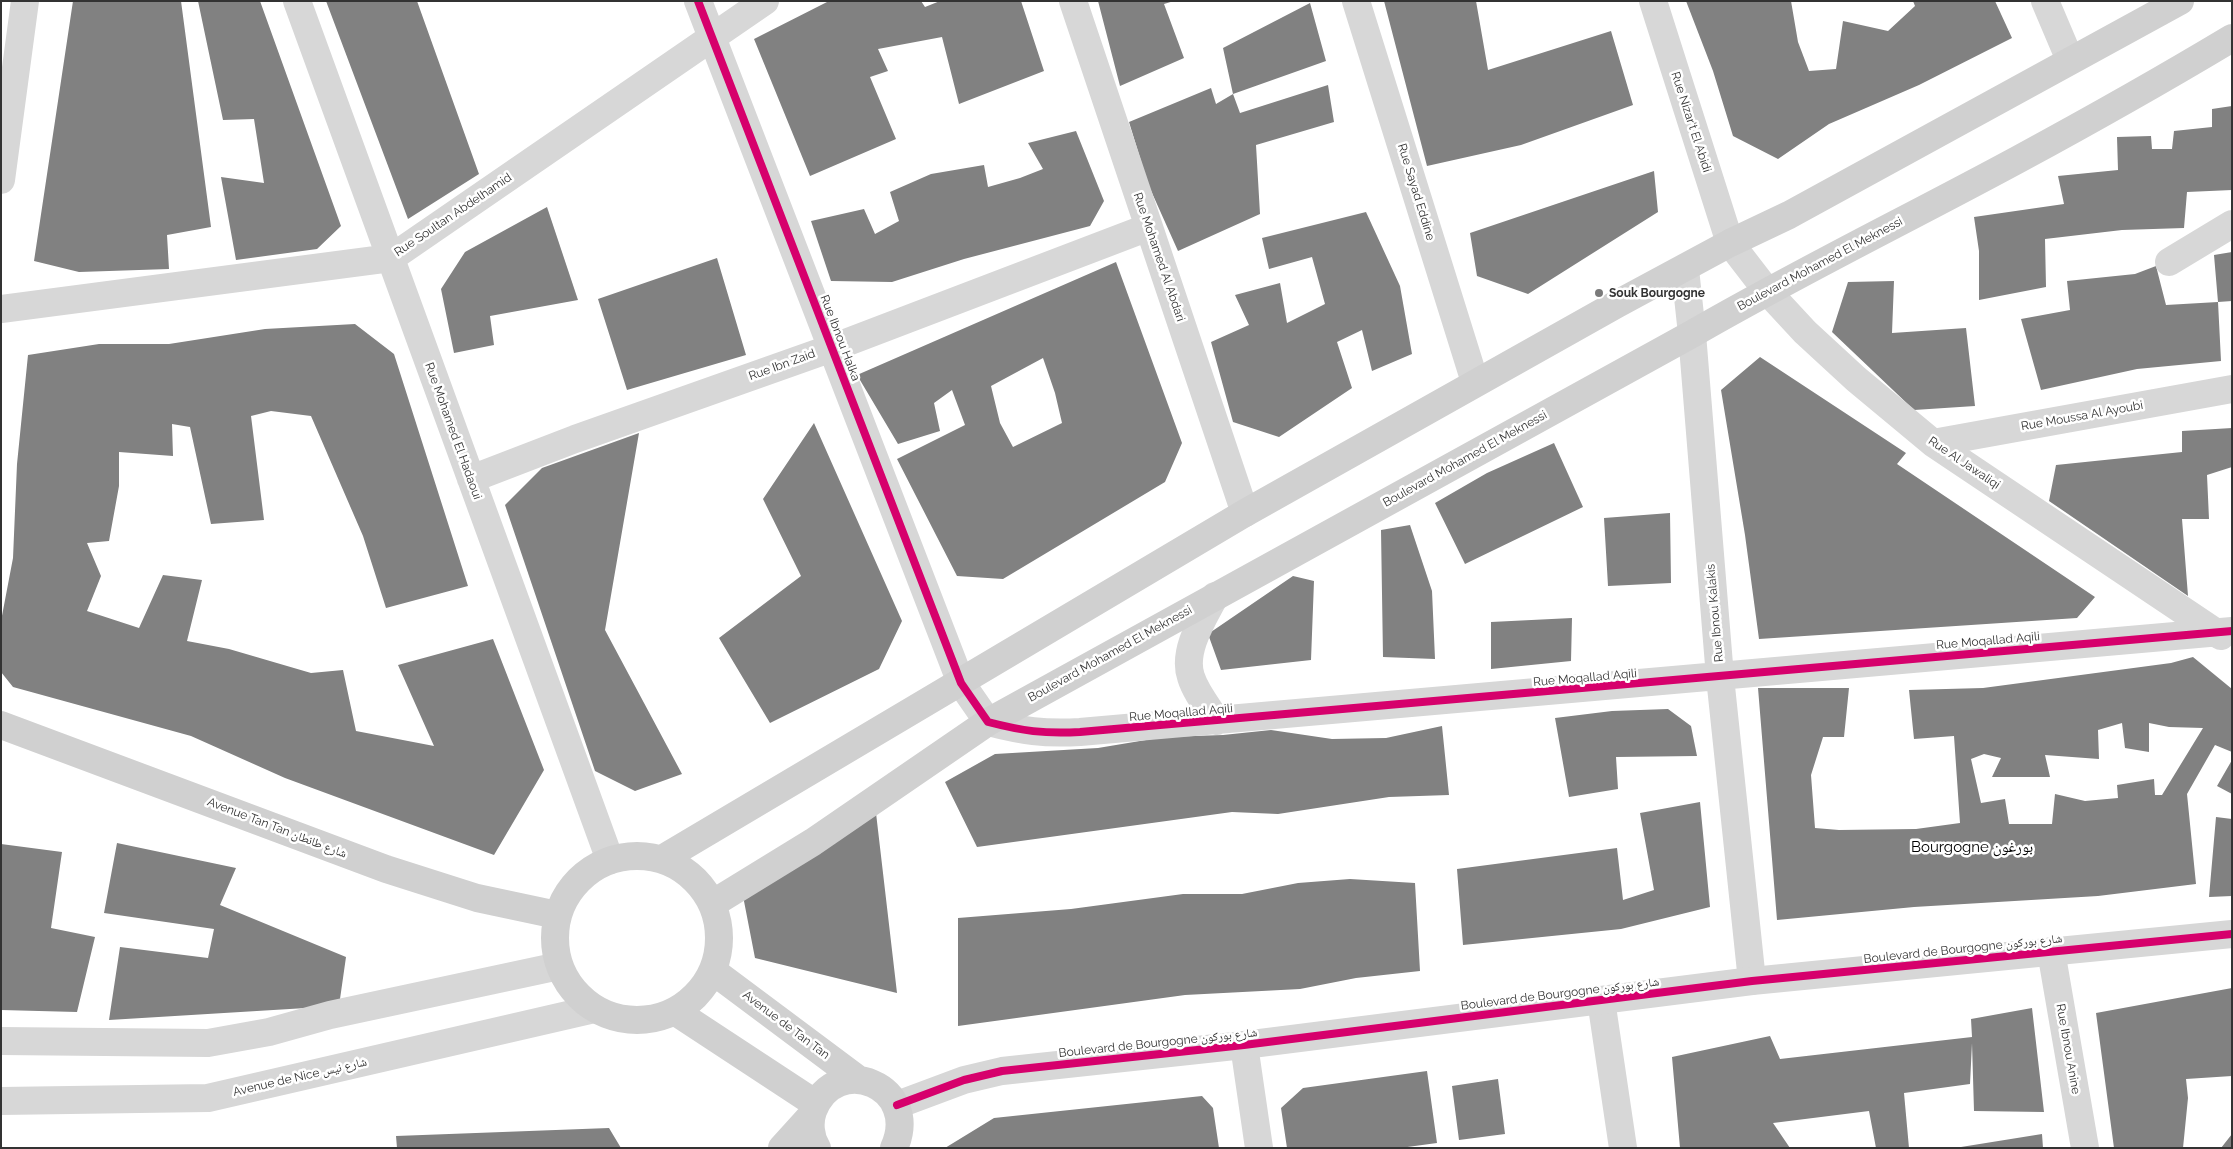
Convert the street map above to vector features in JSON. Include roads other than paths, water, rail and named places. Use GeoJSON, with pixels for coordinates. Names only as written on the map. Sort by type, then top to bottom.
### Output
{"type":"FeatureCollection","features":[{"type":"Feature","properties":{"kind":"main road"},"geometry":{"type":"LineString","coordinates":[[662,859],[1245,513],[1475,382],[1730,243],[1789,215],[2180,1]]}},
{"type":"Feature","properties":{"kind":"main road","name":"Boulevard Mohamed El Meknessi"},"geometry":{"type":"LineString","coordinates":[[712,904],[813,842],[988,722],[1767,291],[2019,159],[2156,83],[2232,38]]}},
{"type":"Feature","properties":{"kind":"main road","name":"Avenue Tan Tan شارع طانطان"},"geometry":{"type":"LineString","coordinates":[[1,725],[386,869],[477,898],[557,915]]}},
{"type":"Feature","properties":{"kind":"main road"},"geometry":{"type":"LineString","coordinates":[[636,856],[662,859],[686,871],[704,890],[712,904],[717,915],[720,943],[714,971],[698,994],[676,1012],[649,1020],[619,1020],[594,1009],[572,991],[559,966],[554,940],[557,915],[568,891],[587,872],[610,860],[636,856]]}},
{"type":"Feature","properties":{"kind":"main road","name":"Avenue de Tan Tan"},"geometry":{"type":"LineString","coordinates":[[714,971],[859,1080]]}},
{"type":"Feature","properties":{"kind":"main road"},"geometry":{"type":"LineString","coordinates":[[676,1012],[813,1110]]}},
{"type":"Feature","properties":{"kind":"main road"},"geometry":{"type":"LineString","coordinates":[[782,1148],[813,1110],[823,1093],[833,1085],[846,1080],[875,1083],[887,1092],[897,1105],[901,1120],[900,1135],[894,1148]]}},
{"type":"Feature","properties":{"kind":"main road"},"geometry":{"type":"LineString","coordinates":[[813,1110],[810,1130],[817,1148]]}},
{"type":"Feature","properties":{"kind":"street"},"geometry":{"type":"LineString","coordinates":[[1,180],[25,1]]}},
{"type":"Feature","properties":{"kind":"street","name":"Rue Mohamed El Hadaoui"},"geometry":{"type":"LineString","coordinates":[[297,1],[610,860]]}},
{"type":"Feature","properties":{"kind":"street","name":"Rue Ibnou Halka"},"geometry":{"type":"LineString","coordinates":[[698,1],[961,683]]}},
{"type":"Feature","properties":{"kind":"street","name":"Rue Soultan Abdelhamid"},"geometry":{"type":"LineString","coordinates":[[1,309],[391,258],[765,1]]}},
{"type":"Feature","properties":{"kind":"street","name":"Rue Mohamed Al Abdari"},"geometry":{"type":"LineString","coordinates":[[1073,1],[1245,513]]}},
{"type":"Feature","properties":{"kind":"street","name":"Rue Sayad Eddine"},"geometry":{"type":"LineString","coordinates":[[1356,1],[1475,382]]}},
{"type":"Feature","properties":{"kind":"street","name":"Rue Nizar't El Abidi"},"geometry":{"type":"LineString","coordinates":[[1653,1],[1730,243]]}},
{"type":"Feature","properties":{"kind":"street"},"geometry":{"type":"LineString","coordinates":[[2045,1],[2070,60]]}},
{"type":"Feature","properties":{"kind":"street"},"geometry":{"type":"LineString","coordinates":[[2169,262],[2232,224]]}},
{"type":"Feature","properties":{"kind":"street","name":"Rue Ibn Zaid"},"geometry":{"type":"LineString","coordinates":[[471,479],[574,439],[832,348],[1149,227]]}},
{"type":"Feature","properties":{"kind":"street","name":"Rue Al Jawaliqi"},"geometry":{"type":"LineString","coordinates":[[1730,243],[1767,291],[1805,332],[1856,379],[1933,443],[2227,636]]}},
{"type":"Feature","properties":{"kind":"street","name":"Rue Ibnou Kalakis"},"geometry":{"type":"LineString","coordinates":[[1685,269],[1720,677],[1752,981]]}},
{"type":"Feature","properties":{"kind":"street","name":"Rue Moussa Al Ayoubi"},"geometry":{"type":"LineString","coordinates":[[1933,443],[2232,389]]}},
{"type":"Feature","properties":{"kind":"street"},"geometry":{"type":"LineString","coordinates":[[1215,596],[1194,639],[1190,661],[1190,676],[1217,721]]}},
{"type":"Feature","properties":{"kind":"street","name":"Rue Moqallad Aqili"},"geometry":{"type":"LineString","coordinates":[[988,722],[1024,732],[1052,734],[2227,636]]}},
{"type":"Feature","properties":{"kind":"street"},"geometry":{"type":"LineString","coordinates":[[961,683],[988,722]]}},
{"type":"Feature","properties":{"kind":"street","name":"Boulevard de Bourgogne شارع بوركون"},"geometry":{"type":"LineString","coordinates":[[897,1105],[964,1080],[1002,1071],[1244,1045],[1752,981],[2232,934]]}},
{"type":"Feature","properties":{"kind":"street","name":"Rue Ibnou Anine"},"geometry":{"type":"LineString","coordinates":[[2051,951],[2085,1148]]}},
{"type":"Feature","properties":{"kind":"street"},"geometry":{"type":"LineString","coordinates":[[1,1041],[208,1044],[269,1032],[330,1016],[559,966]]}},
{"type":"Feature","properties":{"kind":"street"},"geometry":{"type":"LineString","coordinates":[[1601,1000],[1623,1148]]}},
{"type":"Feature","properties":{"kind":"street","name":"Avenue de Nice شارع نيس"},"geometry":{"type":"LineString","coordinates":[[1,1101],[208,1098],[594,1009]]}},
{"type":"Feature","properties":{"kind":"street"},"geometry":{"type":"LineString","coordinates":[[1244,1045],[1258,1148]]}},
{"type":"Feature","properties":{"kind":"place","name":"Souk Bourgogne"},"geometry":{"type":"Point","coordinates":[1599,293]}},
{"type":"Feature","properties":{"kind":"district","name":"Bourgogne بورغون"},"geometry":{"type":"Point","coordinates":[1972,847]}}]}
